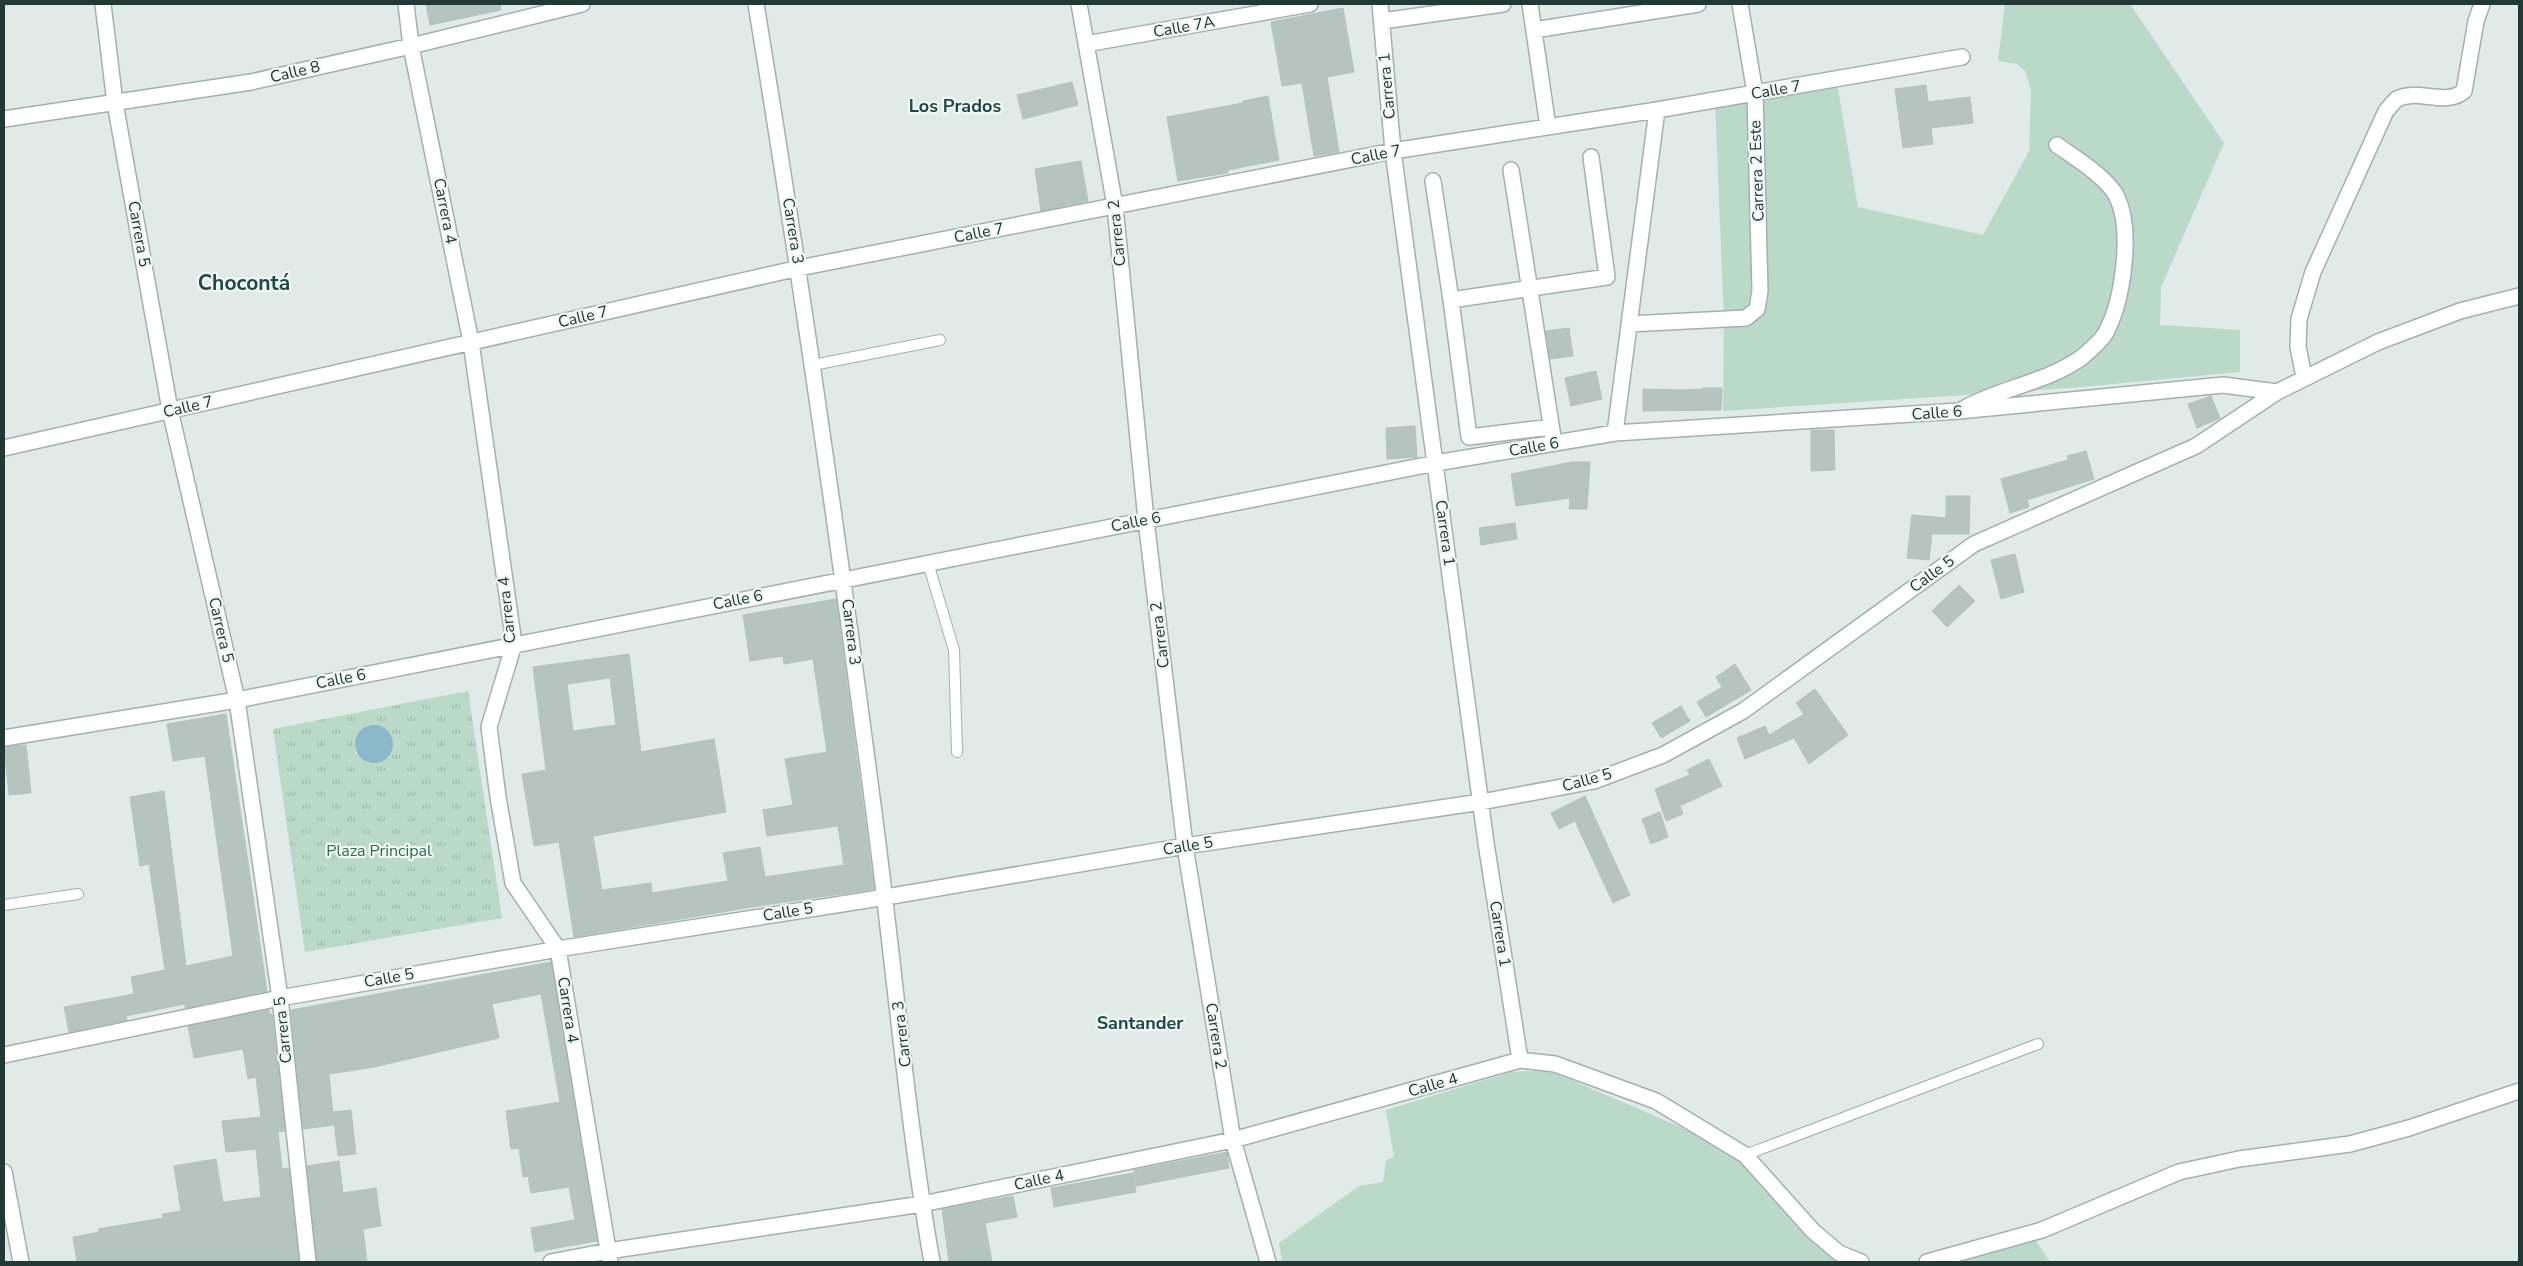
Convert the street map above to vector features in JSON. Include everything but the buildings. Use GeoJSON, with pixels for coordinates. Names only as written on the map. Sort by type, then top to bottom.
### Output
{"type":"FeatureCollection","features":[{"type":"Feature","properties":{"kind":"street","name":"Carrera 5"},"geometry":{"type":"LineString","coordinates":[[103,4],[115,103],[170,410],[237,700],[280,998],[308,1262]]}},
{"type":"Feature","properties":{"kind":"street","name":"Carrera 4"},"geometry":{"type":"LineString","coordinates":[[406,4],[411,46],[471,342],[514,644],[489,727],[498,797],[513,883],[558,949],[609,1257]]}},
{"type":"Feature","properties":{"kind":"street","name":"Calle 8"},"geometry":{"type":"LineString","coordinates":[[4,119],[251,82],[411,46],[582,4]]}},
{"type":"Feature","properties":{"kind":"street","name":"Carrera 3"},"geometry":{"type":"LineString","coordinates":[[756,4],[799,268],[844,580],[886,897],[922,1204],[932,1262]]}},
{"type":"Feature","properties":{"kind":"street","name":"Carrera 2"},"geometry":{"type":"LineString","coordinates":[[1079,4],[1115,206],[1146,520],[1185,846],[1233,1140],[1265,1261]]}},
{"type":"Feature","properties":{"kind":"street","name":"Calle 7A"},"geometry":{"type":"LineString","coordinates":[[1086,44],[1310,4]]}},
{"type":"Feature","properties":{"kind":"street","name":"Carrera 1"},"geometry":{"type":"LineString","coordinates":[[1380,4],[1393,151],[1481,802],[1520,1060]]}},
{"type":"Feature","properties":{"kind":"street"},"geometry":{"type":"LineString","coordinates":[[1382,21],[1503,4]]}},
{"type":"Feature","properties":{"kind":"street"},"geometry":{"type":"LineString","coordinates":[[1530,4],[1548,127]]}},
{"type":"Feature","properties":{"kind":"street"},"geometry":{"type":"LineString","coordinates":[[1534,30],[1698,4]]}},
{"type":"Feature","properties":{"kind":"street","name":"Carrera 2 Este"},"geometry":{"type":"LineString","coordinates":[[1630,324],[1746,318],[1757,309],[1760,291],[1755,93],[1740,4]]}},
{"type":"Feature","properties":{"kind":"street"},"geometry":{"type":"LineString","coordinates":[[2304,377],[2298,347],[2299,319],[2313,272],[2386,111],[2397,99],[2415,96],[2452,98],[2464,91],[2476,21],[2482,4]]}},
{"type":"Feature","properties":{"kind":"street","name":"Calle 7"},"geometry":{"type":"LineString","coordinates":[[4,448],[799,268],[1393,151],[1657,110],[1962,57]]}},
{"type":"Feature","properties":{"kind":"street"},"geometry":{"type":"LineString","coordinates":[[1615,433],[1657,110]]}},
{"type":"Feature","properties":{"kind":"street"},"geometry":{"type":"LineString","coordinates":[[1960,411],[1982,398],[2051,374],[2081,357],[2104,335],[2117,303],[2123,268],[2124,227],[2117,196],[2091,169],[2057,145]]}},
{"type":"Feature","properties":{"kind":"street"},"geometry":{"type":"LineString","coordinates":[[1451,300],[1530,290],[1607,277],[1591,157]]}},
{"type":"Feature","properties":{"kind":"street"},"geometry":{"type":"LineString","coordinates":[[1511,170],[1554,444]]}},
{"type":"Feature","properties":{"kind":"street"},"geometry":{"type":"LineString","coordinates":[[1433,181],[1469,437],[1551,428]]}},
{"type":"Feature","properties":{"kind":"street","name":"Calle 5"},"geometry":{"type":"LineString","coordinates":[[4,1054],[280,998],[558,949],[886,897],[1185,846],[1481,802],[1594,781],[1663,755],[1742,711],[1974,544],[2196,446],[2277,392],[2378,342],[2450,314],[2519,296]]}},
{"type":"Feature","properties":{"kind":"street","name":"Calle 6"},"geometry":{"type":"LineString","coordinates":[[4,738],[237,700],[1436,463],[1615,433],[1960,411],[2223,385],[2277,392]]}},
{"type":"Feature","properties":{"kind":"street"},"geometry":{"type":"LineString","coordinates":[[1520,1060],[1555,1064],[1656,1101],[1745,1155],[1813,1231],[1840,1253],[1861,1262]]}},
{"type":"Feature","properties":{"kind":"street","name":"Calle 4"},"geometry":{"type":"LineString","coordinates":[[551,1262],[609,1257],[922,1204],[1233,1140],[1520,1060]]}},
{"type":"Feature","properties":{"kind":"street"},"geometry":{"type":"LineString","coordinates":[[1927,1262],[2042,1230],[2188,1170],[2239,1159],[2350,1144],[2409,1128],[2519,1091]]}},
{"type":"Feature","properties":{"kind":"street"},"geometry":{"type":"LineString","coordinates":[[4,1172],[21,1262]]}},
{"type":"Feature","properties":{"kind":"lane"},"geometry":{"type":"LineString","coordinates":[[813,365],[940,340]]}},
{"type":"Feature","properties":{"kind":"lane"},"geometry":{"type":"LineString","coordinates":[[928,563],[954,650],[957,752]]}},
{"type":"Feature","properties":{"kind":"lane"},"geometry":{"type":"LineString","coordinates":[[4,905],[78,894]]}},
{"type":"Feature","properties":{"kind":"lane"},"geometry":{"type":"LineString","coordinates":[[1745,1155],[2038,1044]]}},
{"type":"Feature","properties":{"kind":"green space"},"geometry":{"type":"Polygon","coordinates":[[[2005,4],[2130,4],[2224,143],[2161,287],[2160,325],[2240,330],[2240,372],[2071,388],[1723,411],[1724,320],[1715,101],[1837,84],[1858,207],[1983,235],[2029,151],[2031,90],[2025,71],[2017,64],[1998,61],[2005,4]]]}},
{"type":"Feature","properties":{"kind":"green space","name":"Plaza Principal"},"geometry":{"type":"Polygon","coordinates":[[[468,691],[502,918],[305,952],[273,729],[468,691]],[[392,737],[354,742],[356,754],[392,750],[392,737]]]}},
{"type":"Feature","properties":{"kind":"green space"},"geometry":{"type":"Polygon","coordinates":[[[1548,1070],[1720,1144],[1816,1233],[1861,1262],[1282,1262],[1279,1243],[1359,1186],[1383,1182],[1386,1160],[1394,1157],[1386,1110],[1511,1072],[1548,1070]]]}},
{"type":"Feature","properties":{"kind":"green space"},"geometry":{"type":"Polygon","coordinates":[[[2032,1235],[2050,1262],[1934,1262],[2032,1235]]]}},
{"type":"Feature","properties":{"kind":"water"},"geometry":{"type":"Polygon","coordinates":[[[374,725],[388,730],[393,744],[388,758],[374,763],[360,758],[355,744],[360,730],[374,725]]]}},
{"type":"Feature","properties":{"kind":"district","name":"Los Prados"},"geometry":{"type":"Point","coordinates":[955,106]}},
{"type":"Feature","properties":{"kind":"district","name":"Chocontá"},"geometry":{"type":"Point","coordinates":[244,283]}},
{"type":"Feature","properties":{"kind":"district","name":"Santander"},"geometry":{"type":"Point","coordinates":[1140,1023]}}]}
